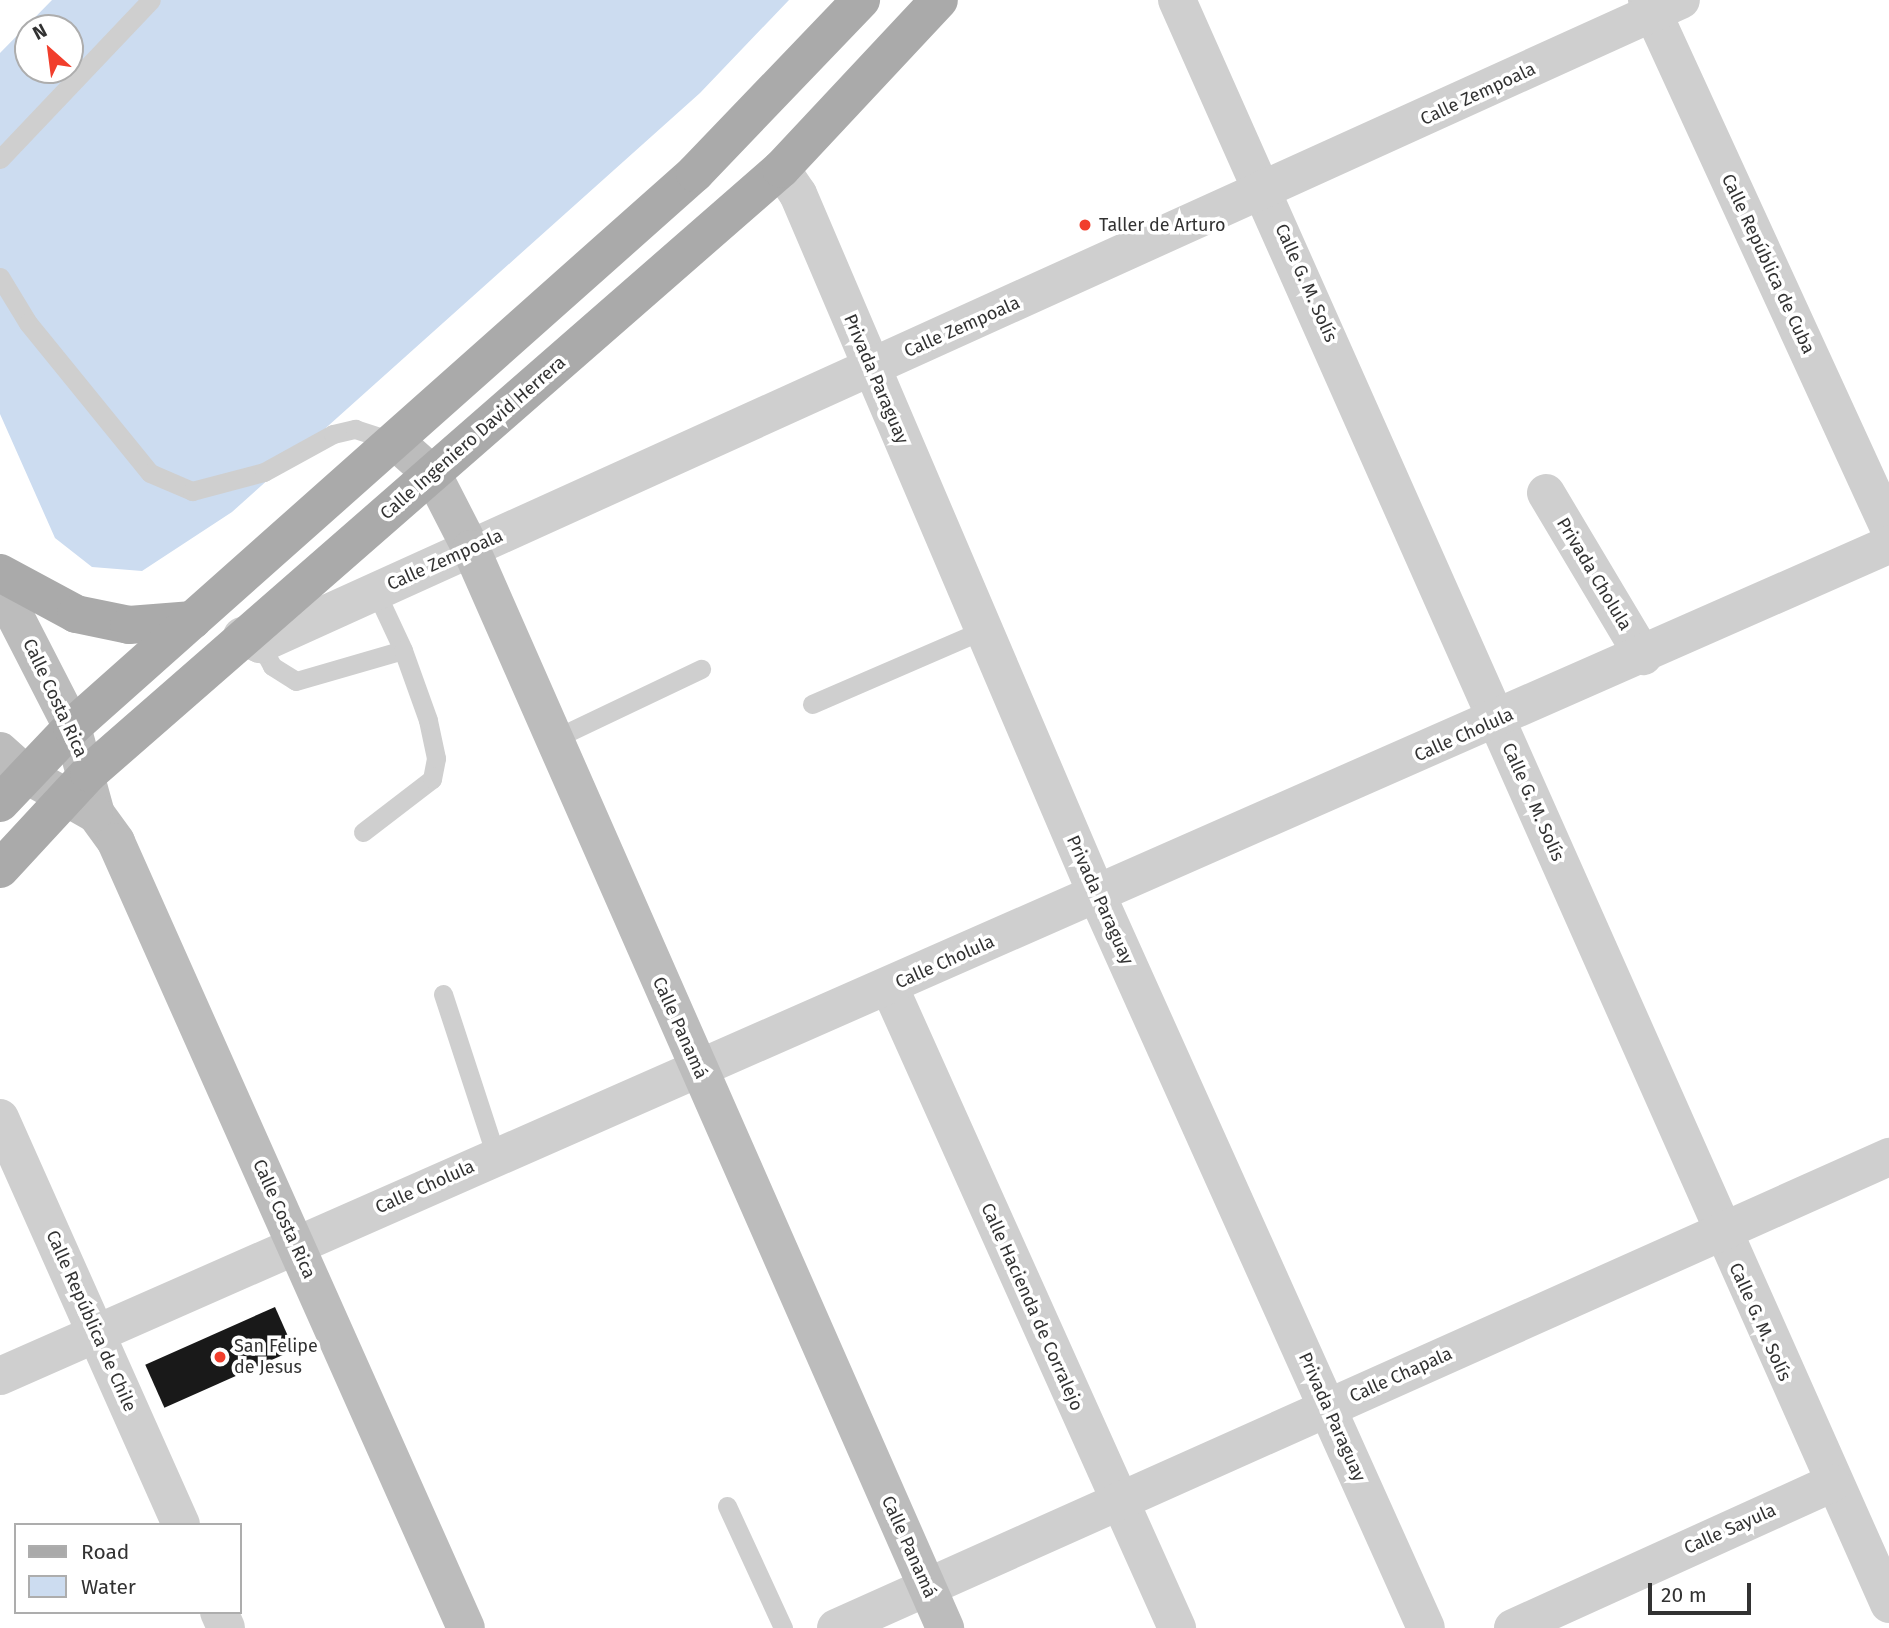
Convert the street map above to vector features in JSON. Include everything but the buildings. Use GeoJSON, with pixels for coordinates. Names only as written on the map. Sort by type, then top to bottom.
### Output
{"type":"FeatureCollection","features":[{"type":"Feature","properties":{"kind":"main road"},"geometry":{"type":"LineString","coordinates":[[0,803],[14,763],[72,727],[396,442],[695,173],[861,0]]}},
{"type":"Feature","properties":{"kind":"main road","name":"Calle Ingeniero David Herrera"},"geometry":{"type":"LineString","coordinates":[[0,869],[433,475],[781,169],[939,0]]}},
{"type":"Feature","properties":{"kind":"main road"},"geometry":{"type":"LineString","coordinates":[[0,573],[76,614],[129,625],[193,620]]}},
{"type":"Feature","properties":{"kind":"street","name":"Calle G. M. Solís"},"geometry":{"type":"LineString","coordinates":[[1177,0],[1266,193],[1720,1232],[1889,1604]]}},
{"type":"Feature","properties":{"kind":"street","name":"Calle Zempoala"},"geometry":{"type":"LineString","coordinates":[[251,640],[376,592],[870,367],[1266,193],[1660,4]]}},
{"type":"Feature","properties":{"kind":"street","name":"Calle República de Cuba"},"geometry":{"type":"LineString","coordinates":[[1660,4],[1889,528]]}},
{"type":"Feature","properties":{"kind":"street","name":"Privada Paraguay"},"geometry":{"type":"LineString","coordinates":[[781,169],[798,194],[1097,895],[1426,1628]]}},
{"type":"Feature","properties":{"kind":"street","name":"Calle Panamá"},"geometry":{"type":"LineString","coordinates":[[396,442],[433,475],[471,549],[946,1628]]}},
{"type":"Feature","properties":{"kind":"street","name":"Privada Cholula"},"geometry":{"type":"LineString","coordinates":[[1546,493],[1643,656]]}},
{"type":"Feature","properties":{"kind":"street","name":"Calle Cholula"},"geometry":{"type":"LineString","coordinates":[[0,1377],[96,1330],[1497,721],[1889,545]]}},
{"type":"Feature","properties":{"kind":"street","name":"Calle Costa Rica"},"geometry":{"type":"LineString","coordinates":[[0,586],[72,727],[83,796],[116,842],[466,1628]]}},
{"type":"Feature","properties":{"kind":"street","name":"Calle Costa Rica"},"geometry":{"type":"LineString","coordinates":[[14,763],[83,796]]}},
{"type":"Feature","properties":{"kind":"street","name":"Calle Hacienda de Corralejo"},"geometry":{"type":"LineString","coordinates":[[889,986],[1118,1502],[1177,1628]]}},
{"type":"Feature","properties":{"kind":"street","name":"Calle República de Chile"},"geometry":{"type":"LineString","coordinates":[[0,1118],[180,1523]]}},
{"type":"Feature","properties":{"kind":"street","name":"Calle Chapala"},"geometry":{"type":"LineString","coordinates":[[836,1628],[1889,1157]]}},
{"type":"Feature","properties":{"kind":"street","name":"Calle Sayula"},"geometry":{"type":"LineString","coordinates":[[1513,1628],[1832,1483]]}},
{"type":"Feature","properties":{"kind":"lane"},"geometry":{"type":"LineString","coordinates":[[0,159],[151,0]]}},
{"type":"Feature","properties":{"kind":"lane"},"geometry":{"type":"LineString","coordinates":[[0,277],[28,323],[150,473],[192,491],[264,472],[333,434],[355,429],[396,442]]}},
{"type":"Feature","properties":{"kind":"lane"},"geometry":{"type":"LineString","coordinates":[[363,832],[432,779],[436,758],[428,720],[403,650],[376,592]]}},
{"type":"Feature","properties":{"kind":"lane"},"geometry":{"type":"LineString","coordinates":[[812,704],[984,630]]}},
{"type":"Feature","properties":{"kind":"lane"},"geometry":{"type":"LineString","coordinates":[[251,640],[272,666],[296,681],[403,650]]}},
{"type":"Feature","properties":{"kind":"lane"},"geometry":{"type":"LineString","coordinates":[[554,739],[701,669]]}},
{"type":"Feature","properties":{"kind":"lane"},"geometry":{"type":"LineString","coordinates":[[443,994],[496,1156]]}},
{"type":"Feature","properties":{"kind":"lane"},"geometry":{"type":"LineString","coordinates":[[727,1506],[783,1628]]}},
{"type":"Feature","properties":{"kind":"water"},"geometry":{"type":"Polygon","coordinates":[[[52,0],[789,0],[700,93],[232,512],[142,571],[92,567],[55,538],[0,414],[0,53],[14,39],[14,84],[84,84],[84,14],[38,14],[52,0]]]}},
{"type":"Feature","properties":{"kind":"place","name":"Taller de Arturo"},"geometry":{"type":"Point","coordinates":[1085,225]}},
{"type":"Feature","properties":{"kind":"place","name":"San Felipe de Jesus"},"geometry":{"type":"Point","coordinates":[220,1357]}}]}
